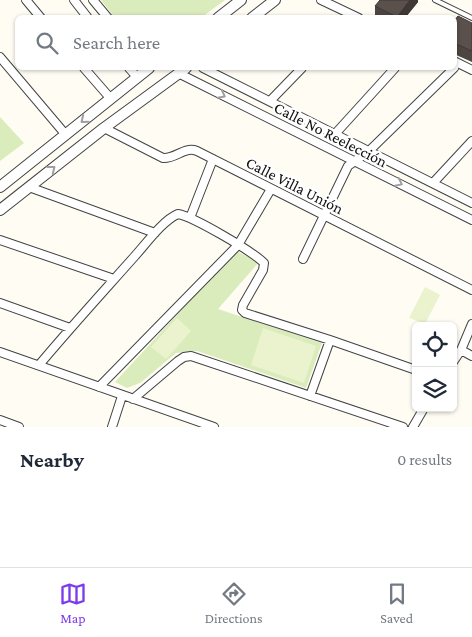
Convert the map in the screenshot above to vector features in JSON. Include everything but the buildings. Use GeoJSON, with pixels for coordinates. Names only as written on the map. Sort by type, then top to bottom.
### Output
{"type":"FeatureCollection","features":[{"type":"Feature","properties":{"kind":"street"},"geometry":{"type":"LineString","coordinates":[[26,0],[38,15]]}},
{"type":"Feature","properties":{"kind":"street"},"geometry":{"type":"LineString","coordinates":[[74,0],[86,15]]}},
{"type":"Feature","properties":{"kind":"street"},"geometry":{"type":"LineString","coordinates":[[93,0],[106,15]]}},
{"type":"Feature","properties":{"kind":"street"},"geometry":{"type":"LineString","coordinates":[[222,15],[242,0]]}},
{"type":"Feature","properties":{"kind":"street"},"geometry":{"type":"LineString","coordinates":[[256,15],[275,0]]}},
{"type":"Feature","properties":{"kind":"street"},"geometry":{"type":"LineString","coordinates":[[321,0],[352,15]]}},
{"type":"Feature","properties":{"kind":"street"},"geometry":{"type":"LineString","coordinates":[[0,57],[66,135]]}},
{"type":"Feature","properties":{"kind":"street"},"geometry":{"type":"LineString","coordinates":[[457,66],[472,70]]}},
{"type":"Feature","properties":{"kind":"street"},"geometry":{"type":"LineString","coordinates":[[86,70],[111,99]]}},
{"type":"Feature","properties":{"kind":"street"},"geometry":{"type":"LineString","coordinates":[[131,70],[137,77]]}},
{"type":"Feature","properties":{"kind":"street"},"geometry":{"type":"LineString","coordinates":[[0,187],[146,70]]}},
{"type":"Feature","properties":{"kind":"street"},"geometry":{"type":"LineString","coordinates":[[0,210],[104,128],[182,70]]}},
{"type":"Feature","properties":{"kind":"street","name":"Calle No Reelección"},"geometry":{"type":"LineString","coordinates":[[182,70],[472,220]]}},
{"type":"Feature","properties":{"kind":"street","name":"Calle No Reelección"},"geometry":{"type":"LineString","coordinates":[[207,70],[472,203]]}},
{"type":"Feature","properties":{"kind":"street"},"geometry":{"type":"LineString","coordinates":[[270,101],[300,70]]}},
{"type":"Feature","properties":{"kind":"street"},"geometry":{"type":"LineString","coordinates":[[335,134],[393,70]]}},
{"type":"Feature","properties":{"kind":"street"},"geometry":{"type":"LineString","coordinates":[[303,259],[344,173],[353,160],[369,150],[450,70]]}},
{"type":"Feature","properties":{"kind":"street","name":"Calle Villa Unión"},"geometry":{"type":"LineString","coordinates":[[104,128],[163,158],[192,149],[472,290]]}},
{"type":"Feature","properties":{"kind":"street"},"geometry":{"type":"LineString","coordinates":[[433,183],[472,141]]}},
{"type":"Feature","properties":{"kind":"street"},"geometry":{"type":"LineString","coordinates":[[190,218],[213,160]]}},
{"type":"Feature","properties":{"kind":"street"},"geometry":{"type":"LineString","coordinates":[[29,187],[155,233]]}},
{"type":"Feature","properties":{"kind":"street"},"geometry":{"type":"LineString","coordinates":[[99,387],[238,245],[271,189]]}},
{"type":"Feature","properties":{"kind":"street"},"geometry":{"type":"LineString","coordinates":[[39,365],[155,233],[175,215],[182,215],[238,245],[264,263],[264,270],[244,301],[242,310],[245,313],[412,369]]}},
{"type":"Feature","properties":{"kind":"street"},"geometry":{"type":"LineString","coordinates":[[0,240],[114,279]]}},
{"type":"Feature","properties":{"kind":"street"},"geometry":{"type":"LineString","coordinates":[[0,303],[70,328]]}},
{"type":"Feature","properties":{"kind":"street"},"geometry":{"type":"LineString","coordinates":[[457,356],[472,324]]}},
{"type":"Feature","properties":{"kind":"street"},"geometry":{"type":"LineString","coordinates":[[310,396],[330,340]]}},
{"type":"Feature","properties":{"kind":"street"},"geometry":{"type":"LineString","coordinates":[[461,350],[472,356]]}},
{"type":"Feature","properties":{"kind":"street"},"geometry":{"type":"LineString","coordinates":[[0,352],[214,427]]}},
{"type":"Feature","properties":{"kind":"street"},"geometry":{"type":"LineString","coordinates":[[133,399],[178,361],[184,357],[191,356],[403,427]]}},
{"type":"Feature","properties":{"kind":"street"},"geometry":{"type":"LineString","coordinates":[[112,427],[122,396]]}},
{"type":"Feature","properties":{"kind":"street"},"geometry":{"type":"LineString","coordinates":[[413,427],[422,412]]}},
{"type":"Feature","properties":{"kind":"street"},"geometry":{"type":"LineString","coordinates":[[0,420],[20,427]]}},
{"type":"Feature","properties":{"kind":"lane"},"geometry":{"type":"LineString","coordinates":[[435,0],[472,18]]}},
{"type":"Feature","properties":{"kind":"green space"},"geometry":{"type":"Polygon","coordinates":[[[101,0],[225,0],[205,15],[113,15],[101,0]]]}},
{"type":"Feature","properties":{"kind":"green space"},"geometry":{"type":"Polygon","coordinates":[[[0,117],[24,143],[0,161],[0,117]]]}},
{"type":"Feature","properties":{"kind":"green space"},"geometry":{"type":"Polygon","coordinates":[[[236,251],[259,262],[218,309],[322,343],[306,388],[197,351],[176,353],[140,383],[127,388],[115,382],[236,251]]]}},
{"type":"Feature","properties":{"kind":"green space"},"geometry":{"type":"Polygon","coordinates":[[[425,287],[440,295],[426,322],[409,318],[425,287]]]}},
{"type":"Feature","properties":{"kind":"green space"},"geometry":{"type":"Polygon","coordinates":[[[177,318],[191,331],[166,359],[151,347],[177,318]]]}},
{"type":"Feature","properties":{"kind":"green space"},"geometry":{"type":"Polygon","coordinates":[[[263,328],[316,346],[304,383],[251,365],[263,328]]]}}]}
